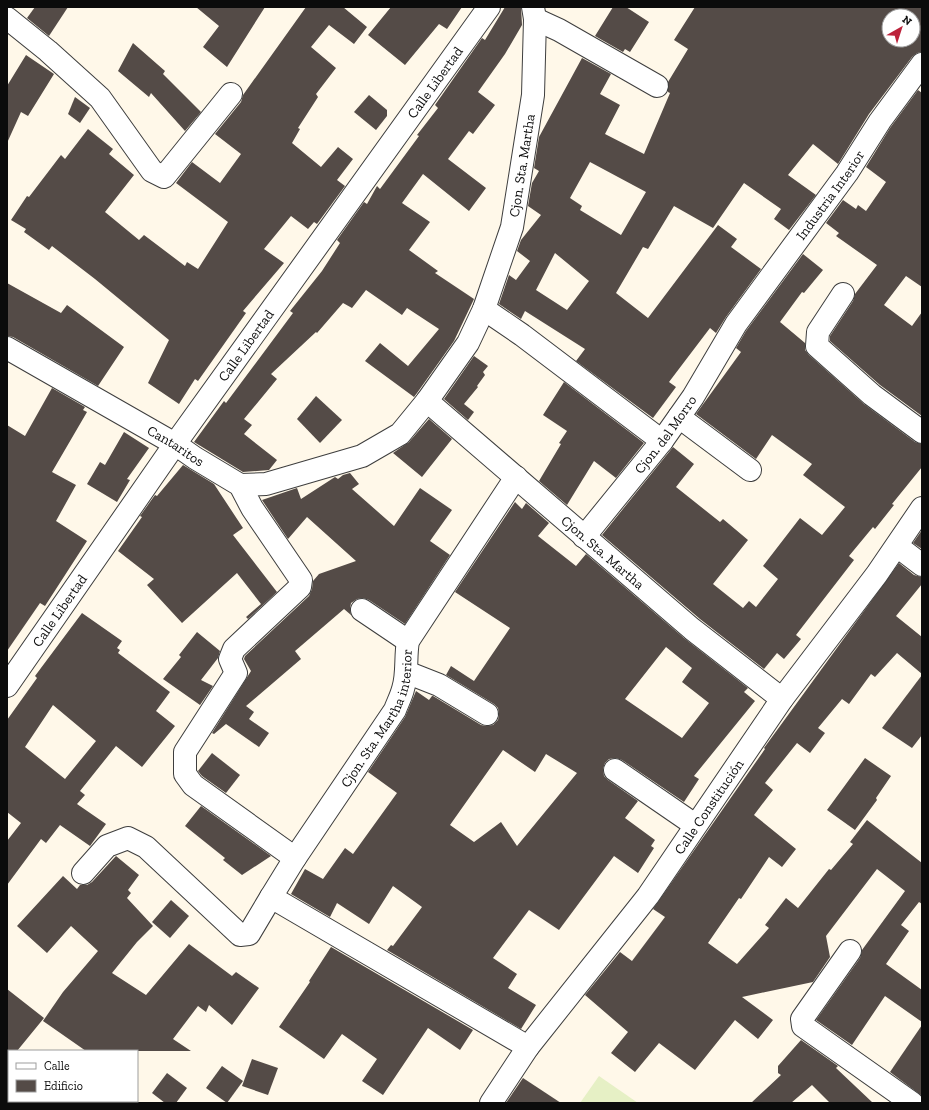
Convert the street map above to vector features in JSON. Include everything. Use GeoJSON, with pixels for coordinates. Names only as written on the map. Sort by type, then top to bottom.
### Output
{"type":"FeatureCollection","features":[{"type":"Feature","properties":{"kind":"street","name":"Calle Libertad"},"geometry":{"type":"LineString","coordinates":[[7,686],[175,444],[489,7]]}},
{"type":"Feature","properties":{"kind":"street","name":"Cjon. Sta. Martha"},"geometry":{"type":"LineString","coordinates":[[534,13],[559,30],[657,86]]}},
{"type":"Feature","properties":{"kind":"street","name":"Cjon. Sta. Martha"},"geometry":{"type":"LineString","coordinates":[[240,485],[266,484],[362,456],[400,434],[427,401],[468,344],[484,309],[512,227],[533,96],[534,13]]}},
{"type":"Feature","properties":{"kind":"street"},"geometry":{"type":"LineString","coordinates":[[7,18],[48,51],[100,98],[152,171],[164,177],[232,94]]}},
{"type":"Feature","properties":{"kind":"street","name":"Industria Interior"},"geometry":{"type":"LineString","coordinates":[[736,324],[847,173],[880,121],[922,64]]}},
{"type":"Feature","properties":{"kind":"street"},"geometry":{"type":"LineString","coordinates":[[844,294],[818,332],[817,346],[872,395],[922,432]]}},
{"type":"Feature","properties":{"kind":"street"},"geometry":{"type":"LineString","coordinates":[[484,309],[522,335],[662,441]]}},
{"type":"Feature","properties":{"kind":"street","name":"Cjon. del Morro"},"geometry":{"type":"LineString","coordinates":[[584,537],[662,441],[693,398],[736,324]]}},
{"type":"Feature","properties":{"kind":"street","name":"Cantaritos"},"geometry":{"type":"LineString","coordinates":[[7,348],[175,444],[240,485]]}},
{"type":"Feature","properties":{"kind":"street","name":"Cjon. Sta. Martha"},"geometry":{"type":"LineString","coordinates":[[427,401],[692,629],[782,699]]}},
{"type":"Feature","properties":{"kind":"street"},"geometry":{"type":"LineString","coordinates":[[679,417],[750,470]]}},
{"type":"Feature","properties":{"kind":"street","name":"Cjon. Sta. Martha interior"},"geometry":{"type":"LineString","coordinates":[[83,874],[107,846],[128,838],[146,847],[240,935],[249,934],[295,858],[395,710],[403,689],[406,672],[405,655],[408,641],[516,477]]}},
{"type":"Feature","properties":{"kind":"street"},"geometry":{"type":"LineString","coordinates":[[240,485],[252,508],[301,580],[300,587],[234,649],[230,659],[236,673],[185,752],[185,774],[193,785],[295,858]]}},
{"type":"Feature","properties":{"kind":"street","name":"Calle Constitución"},"geometry":{"type":"LineString","coordinates":[[492,1103],[528,1047],[648,896],[782,699],[877,574],[922,508]]}},
{"type":"Feature","properties":{"kind":"street"},"geometry":{"type":"LineString","coordinates":[[897,546],[922,566]]}},
{"type":"Feature","properties":{"kind":"street"},"geometry":{"type":"LineString","coordinates":[[362,610],[408,641]]}},
{"type":"Feature","properties":{"kind":"street"},"geometry":{"type":"LineString","coordinates":[[406,672],[439,685],[487,714]]}},
{"type":"Feature","properties":{"kind":"street"},"geometry":{"type":"LineString","coordinates":[[615,770],[695,825]]}},
{"type":"Feature","properties":{"kind":"street"},"geometry":{"type":"LineString","coordinates":[[271,897],[528,1047]]}},
{"type":"Feature","properties":{"kind":"street"},"geometry":{"type":"LineString","coordinates":[[850,951],[802,1019],[803,1026],[912,1103]]}},
{"type":"Feature","properties":{"kind":"green space"},"geometry":{"type":"Polygon","coordinates":[[[599,1076],[638,1103],[580,1103],[599,1076]]]}},
{"type":"Feature","properties":{"kind":"building"},"geometry":{"type":"Polygon","coordinates":[[[35,7],[68,7],[49,36],[27,18],[35,7]]]}},
{"type":"Feature","properties":{"kind":"building"},"geometry":{"type":"Polygon","coordinates":[[[196,7],[265,7],[227,67],[203,47],[219,26],[196,7]]]}},
{"type":"Feature","properties":{"kind":"building"},"geometry":{"type":"Polygon","coordinates":[[[306,7],[343,7],[367,27],[354,44],[329,25],[311,47],[336,68],[316,94],[318,97],[298,128],[300,129],[292,143],[321,167],[338,147],[353,159],[337,180],[345,186],[317,224],[314,222],[308,229],[291,216],[264,249],[284,263],[243,311],[246,313],[198,381],[195,379],[179,404],[148,383],[169,340],[95,279],[52,246],[49,250],[24,232],[26,229],[11,220],[27,196],[29,197],[61,155],[65,159],[88,129],[113,149],[109,154],[134,175],[105,212],[139,240],[144,235],[185,266],[187,262],[198,269],[228,222],[176,183],[192,162],[220,183],[241,154],[215,134],[241,102],[243,95],[306,7]]]}},
{"type":"Feature","properties":{"kind":"building"},"geometry":{"type":"Polygon","coordinates":[[[391,7],[462,7],[447,29],[439,24],[405,65],[368,35],[391,7]]]}},
{"type":"Feature","properties":{"kind":"building"},"geometry":{"type":"Polygon","coordinates":[[[505,7],[521,7],[522,25],[505,54],[478,92],[495,105],[473,134],[469,131],[448,159],[486,188],[469,211],[423,174],[402,203],[430,222],[409,250],[438,271],[435,273],[474,299],[454,341],[417,393],[414,397],[365,361],[380,343],[408,366],[439,329],[407,308],[402,315],[366,290],[352,308],[343,303],[317,333],[316,332],[271,374],[277,379],[244,419],[252,425],[244,434],[277,460],[269,470],[243,472],[194,442],[224,401],[226,403],[293,313],[290,311],[322,271],[340,243],[337,240],[364,202],[367,204],[377,186],[380,189],[419,136],[417,135],[438,108],[435,105],[482,38],[485,40],[505,7]]]}},
{"type":"Feature","properties":{"kind":"building"},"geometry":{"type":"Polygon","coordinates":[[[613,7],[626,7],[649,22],[630,52],[625,49],[623,52],[595,36],[613,7]]]}},
{"type":"Feature","properties":{"kind":"building"},"geometry":{"type":"Polygon","coordinates":[[[695,7],[922,7],[922,52],[917,53],[912,57],[869,114],[838,164],[813,144],[788,175],[816,195],[789,230],[774,219],[781,209],[744,183],[713,228],[674,206],[648,249],[643,247],[616,293],[648,318],[718,225],[737,239],[731,247],[761,269],[716,333],[710,328],[669,382],[676,387],[653,418],[576,361],[585,349],[525,311],[521,319],[499,304],[509,275],[516,280],[530,261],[517,251],[521,240],[541,215],[528,206],[532,183],[539,171],[534,168],[539,137],[582,58],[611,74],[600,94],[620,105],[605,134],[644,154],[670,93],[668,92],[668,82],[688,49],[674,40],[695,7]],[[590,162],[570,198],[582,206],[580,210],[621,235],[646,192],[590,162]],[[555,253],[536,290],[567,310],[589,281],[555,253]]]}},
{"type":"Feature","properties":{"kind":"building"},"geometry":{"type":"Polygon","coordinates":[[[133,43],[165,71],[163,74],[201,112],[185,131],[151,93],[149,97],[118,71],[133,43]]]}},
{"type":"Feature","properties":{"kind":"building"},"geometry":{"type":"Polygon","coordinates":[[[26,55],[54,74],[28,116],[21,112],[7,143],[7,86],[26,55]]]}},
{"type":"Feature","properties":{"kind":"building"},"geometry":{"type":"Polygon","coordinates":[[[918,90],[922,93],[922,287],[906,276],[884,305],[912,326],[922,312],[922,416],[880,385],[830,341],[830,336],[853,301],[855,294],[877,265],[836,236],[839,233],[826,223],[843,200],[856,209],[858,205],[866,211],[886,182],[866,167],[890,128],[918,90]]]}},
{"type":"Feature","properties":{"kind":"building"},"geometry":{"type":"Polygon","coordinates":[[[369,95],[387,110],[387,116],[376,130],[354,112],[369,95]]]}},
{"type":"Feature","properties":{"kind":"building"},"geometry":{"type":"Polygon","coordinates":[[[75,97],[90,108],[80,123],[68,114],[75,97]]]}},
{"type":"Feature","properties":{"kind":"building"},"geometry":{"type":"Polygon","coordinates":[[[803,254],[823,270],[804,293],[802,292],[780,322],[805,343],[805,350],[809,355],[864,404],[915,442],[922,444],[922,467],[892,504],[894,505],[875,529],[873,527],[849,556],[854,560],[796,635],[801,639],[784,659],[777,653],[764,669],[700,619],[602,535],[673,447],[694,464],[676,487],[720,522],[723,519],[748,540],[713,584],[743,608],[749,601],[756,607],[778,579],[763,566],[800,518],[822,535],[845,507],[803,475],[812,464],[772,435],[756,459],[696,414],[741,352],[736,348],[746,331],[803,254]]]}},
{"type":"Feature","properties":{"kind":"building"},"geometry":{"type":"Polygon","coordinates":[[[7,283],[61,313],[67,305],[124,347],[98,386],[13,337],[7,336],[7,283]]]}},
{"type":"Feature","properties":{"kind":"building"},"geometry":{"type":"Polygon","coordinates":[[[474,356],[488,366],[483,372],[485,375],[477,386],[478,387],[464,404],[474,412],[468,420],[444,399],[474,356]]]}},
{"type":"Feature","properties":{"kind":"building"},"geometry":{"type":"Polygon","coordinates":[[[564,382],[644,443],[616,478],[594,461],[567,505],[539,481],[567,431],[543,415],[564,382]]]}},
{"type":"Feature","properties":{"kind":"building"},"geometry":{"type":"Polygon","coordinates":[[[52,388],[85,407],[83,410],[87,412],[52,472],[76,485],[56,521],[87,541],[45,606],[40,603],[7,651],[7,425],[25,436],[52,388]]]}},
{"type":"Feature","properties":{"kind":"building"},"geometry":{"type":"Polygon","coordinates":[[[316,396],[342,420],[320,443],[297,419],[316,396]]]}},
{"type":"Feature","properties":{"kind":"building"},"geometry":{"type":"Polygon","coordinates":[[[429,419],[452,439],[422,477],[393,453],[409,442],[429,419]]]}},
{"type":"Feature","properties":{"kind":"building"},"geometry":{"type":"Polygon","coordinates":[[[124,432],[149,448],[127,479],[130,480],[117,502],[87,484],[100,462],[105,465],[124,432]]]}},
{"type":"Feature","properties":{"kind":"building"},"geometry":{"type":"Polygon","coordinates":[[[183,465],[214,484],[243,528],[233,535],[277,592],[248,619],[246,617],[261,604],[237,573],[182,623],[147,585],[154,579],[118,551],[142,517],[140,516],[155,495],[157,496],[183,465]]]}},
{"type":"Feature","properties":{"kind":"building"},"geometry":{"type":"Polygon","coordinates":[[[350,473],[359,484],[352,489],[394,526],[420,488],[452,510],[430,541],[450,555],[405,624],[369,600],[363,598],[357,599],[351,603],[351,615],[344,609],[295,651],[301,659],[246,706],[254,712],[249,719],[269,733],[259,747],[226,724],[214,734],[212,733],[251,671],[244,659],[245,656],[309,596],[313,581],[319,574],[356,561],[307,517],[288,539],[262,500],[297,488],[301,499],[335,477],[338,479],[343,475],[350,473]]]}},
{"type":"Feature","properties":{"kind":"building"},"geometry":{"type":"Polygon","coordinates":[[[515,502],[522,509],[526,503],[549,523],[538,536],[576,566],[586,554],[684,638],[748,688],[744,692],[755,701],[694,776],[699,779],[684,802],[622,760],[616,758],[609,759],[605,763],[603,769],[604,776],[638,801],[625,818],[655,840],[651,846],[654,848],[638,873],[614,856],[559,930],[529,910],[493,958],[517,974],[508,988],[536,1005],[521,1029],[387,950],[391,945],[393,946],[422,907],[393,886],[369,924],[337,903],[330,917],[291,894],[305,869],[323,879],[345,848],[353,854],[397,793],[368,772],[405,717],[416,691],[429,700],[433,696],[481,725],[493,725],[498,720],[498,708],[494,704],[446,675],[451,666],[474,681],[510,628],[455,592],[515,502]],[[666,647],[625,699],[682,738],[709,703],[682,682],[692,668],[666,647]],[[503,750],[450,825],[474,842],[501,822],[517,846],[577,773],[546,754],[535,772],[503,750]]]}},
{"type":"Feature","properties":{"kind":"building"},"geometry":{"type":"Polygon","coordinates":[[[922,530],[922,549],[913,543],[922,530]]]}},
{"type":"Feature","properties":{"kind":"building"},"geometry":{"type":"Polygon","coordinates":[[[899,563],[914,575],[922,577],[922,584],[896,616],[922,637],[922,674],[897,653],[875,677],[871,674],[849,704],[842,699],[818,728],[825,733],[810,753],[797,743],[765,783],[773,790],[754,815],[796,849],[782,867],[769,857],[741,899],[739,898],[708,943],[737,964],[769,928],[765,925],[786,898],[798,908],[829,869],[831,870],[853,844],[850,842],[867,820],[922,863],[922,904],[919,902],[901,925],[909,931],[886,964],[922,990],[922,1022],[885,996],[852,1045],[816,1020],[860,958],[862,950],[905,891],[877,869],[826,936],[830,957],[813,982],[742,997],[773,1020],[758,1039],[735,1020],[695,1070],[659,1043],[635,1072],[611,1053],[628,1032],[585,995],[620,952],[632,961],[665,917],[653,909],[765,749],[764,748],[899,563]]]}},
{"type":"Feature","properties":{"kind":"building"},"geometry":{"type":"Polygon","coordinates":[[[82,613],[122,641],[117,648],[120,650],[118,653],[170,692],[156,711],[175,726],[142,767],[116,746],[80,791],[85,795],[77,804],[106,824],[90,846],[60,825],[46,843],[41,839],[7,885],[7,841],[21,823],[7,812],[7,720],[37,678],[35,676],[82,613]],[[53,705],[25,747],[65,779],[96,741],[53,705]]]}},
{"type":"Feature","properties":{"kind":"building"},"geometry":{"type":"Polygon","coordinates":[[[197,632],[220,651],[218,658],[201,680],[213,686],[200,705],[163,679],[181,657],[179,655],[197,632]]]}},
{"type":"Feature","properties":{"kind":"building"},"geometry":{"type":"Polygon","coordinates":[[[922,675],[922,735],[912,748],[882,728],[922,675]]]}},
{"type":"Feature","properties":{"kind":"building"},"geometry":{"type":"Polygon","coordinates":[[[212,753],[240,775],[226,793],[202,776],[198,771],[212,753]]]}},
{"type":"Feature","properties":{"kind":"building"},"geometry":{"type":"Polygon","coordinates":[[[865,758],[891,776],[876,798],[877,800],[855,830],[827,810],[865,758]]]}},
{"type":"Feature","properties":{"kind":"building"},"geometry":{"type":"Polygon","coordinates":[[[201,806],[271,856],[242,875],[223,860],[225,858],[185,826],[201,806]]]}},
{"type":"Feature","properties":{"kind":"building"},"geometry":{"type":"Polygon","coordinates":[[[116,856],[139,875],[128,890],[131,893],[127,898],[153,926],[137,942],[112,973],[146,995],[189,944],[232,976],[236,972],[259,988],[232,1025],[209,1005],[206,1012],[198,1006],[173,1039],[191,1051],[85,1050],[43,1021],[63,992],[98,951],[71,926],[47,953],[17,926],[63,876],[77,889],[80,885],[87,885],[92,882],[116,856]]]}},
{"type":"Feature","properties":{"kind":"building"},"geometry":{"type":"Polygon","coordinates":[[[171,900],[189,916],[170,938],[152,922],[171,900]]]}},
{"type":"Feature","properties":{"kind":"building"},"geometry":{"type":"Polygon","coordinates":[[[331,947],[473,1030],[460,1050],[428,1028],[383,1095],[362,1081],[377,1059],[342,1034],[324,1059],[279,1027],[310,982],[309,981],[331,947]]]}},
{"type":"Feature","properties":{"kind":"building"},"geometry":{"type":"Polygon","coordinates":[[[7,989],[44,1018],[18,1050],[8,1050],[7,1063],[7,989]]]}},
{"type":"Feature","properties":{"kind":"building"},"geometry":{"type":"Polygon","coordinates":[[[922,1025],[922,1096],[890,1072],[922,1025]]]}},
{"type":"Feature","properties":{"kind":"building"},"geometry":{"type":"Polygon","coordinates":[[[801,1040],[838,1066],[836,1068],[873,1103],[830,1103],[812,1085],[791,1103],[751,1103],[781,1075],[778,1073],[778,1066],[801,1040]]]}},
{"type":"Feature","properties":{"kind":"building"},"geometry":{"type":"Polygon","coordinates":[[[252,1059],[278,1068],[268,1095],[242,1086],[252,1059]]]}},
{"type":"Feature","properties":{"kind":"building"},"geometry":{"type":"Polygon","coordinates":[[[222,1066],[243,1081],[227,1103],[206,1088],[222,1066]]]}},
{"type":"Feature","properties":{"kind":"building"},"geometry":{"type":"Polygon","coordinates":[[[167,1073],[187,1088],[176,1103],[165,1103],[152,1093],[167,1073]]]}},
{"type":"Feature","properties":{"kind":"building"},"geometry":{"type":"Polygon","coordinates":[[[523,1078],[561,1103],[506,1103],[523,1078]]]}}]}
